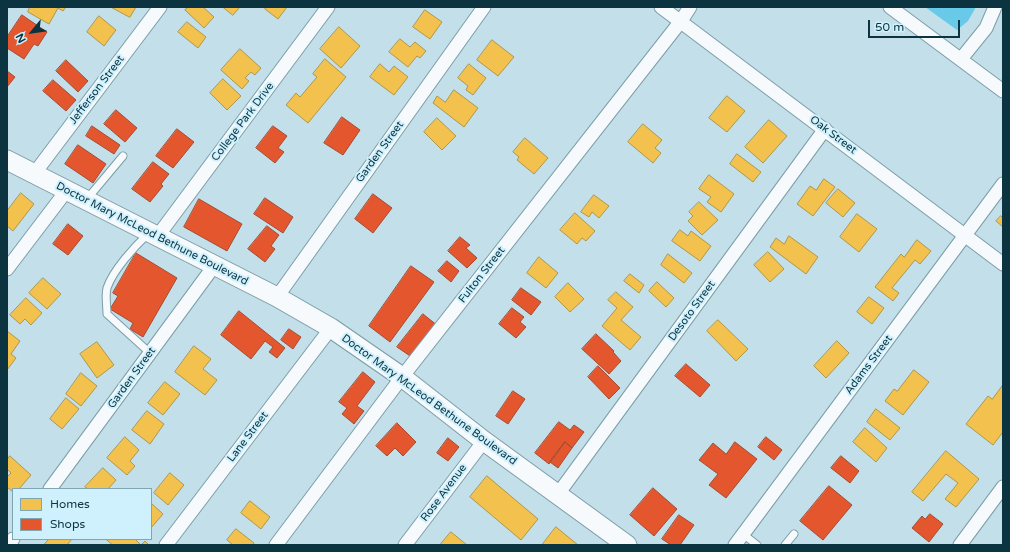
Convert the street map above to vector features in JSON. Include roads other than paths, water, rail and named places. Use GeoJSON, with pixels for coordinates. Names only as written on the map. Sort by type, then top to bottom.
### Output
{"type":"FeatureCollection","features":[{"type":"Feature","properties":{"kind":"street","name":"Jefferson Street"},"geometry":{"type":"LineString","coordinates":[[34,174],[160,7]]}},
{"type":"Feature","properties":{"kind":"street","name":"College Park Drive"},"geometry":{"type":"LineString","coordinates":[[153,235],[328,7]]}},
{"type":"Feature","properties":{"kind":"street","name":"Garden Street"},"geometry":{"type":"LineString","coordinates":[[277,297],[484,7]]}},
{"type":"Feature","properties":{"kind":"street","name":"Oak Street"},"geometry":{"type":"LineString","coordinates":[[661,7],[1003,264]]}},
{"type":"Feature","properties":{"kind":"street","name":"Fulton Street"},"geometry":{"type":"LineString","coordinates":[[276,545],[402,377],[681,21],[690,7]]}},
{"type":"Feature","properties":{"kind":"street"},"geometry":{"type":"LineString","coordinates":[[890,7],[1003,91]]}},
{"type":"Feature","properties":{"kind":"street"},"geometry":{"type":"LineString","coordinates":[[961,59],[986,28],[994,7]]}},
{"type":"Feature","properties":{"kind":"street","name":"Desoto Street"},"geometry":{"type":"LineString","coordinates":[[558,494],[825,129]]}},
{"type":"Feature","properties":{"kind":"street","name":"Doctor Mary McLeod Bethune Boulevard"},"geometry":{"type":"LineString","coordinates":[[7,160],[277,297],[331,328],[402,377],[484,441],[627,545]]}},
{"type":"Feature","properties":{"kind":"street","name":"Adams Street"},"geometry":{"type":"LineString","coordinates":[[735,545],[1003,184]]}},
{"type":"Feature","properties":{"kind":"street"},"geometry":{"type":"LineString","coordinates":[[7,270],[11,256],[67,190]]}},
{"type":"Feature","properties":{"kind":"street","name":"Garden Street"},"geometry":{"type":"LineString","coordinates":[[51,488],[214,266]]}},
{"type":"Feature","properties":{"kind":"street","name":"Lane Street"},"geometry":{"type":"LineString","coordinates":[[166,545],[331,328]]}},
{"type":"Feature","properties":{"kind":"street","name":"Rose Avenue"},"geometry":{"type":"LineString","coordinates":[[405,545],[484,441]]}},
{"type":"Feature","properties":{"kind":"street"},"geometry":{"type":"LineString","coordinates":[[960,545],[1003,487]]}},
{"type":"Feature","properties":{"kind":"lane"},"geometry":{"type":"LineString","coordinates":[[86,200],[123,156]]}},
{"type":"Feature","properties":{"kind":"lane"},"geometry":{"type":"LineString","coordinates":[[150,353],[107,314],[106,303],[107,288],[121,264],[131,250],[153,235]]}},
{"type":"Feature","properties":{"kind":"lane"},"geometry":{"type":"LineString","coordinates":[[743,534],[757,545]]}},
{"type":"Feature","properties":{"kind":"lane"},"geometry":{"type":"LineString","coordinates":[[785,545],[794,534]]}},
{"type":"Feature","properties":{"kind":"water"},"geometry":{"type":"Polygon","coordinates":[[[925,7],[976,7],[968,21],[957,30],[925,7]]]}}]}
